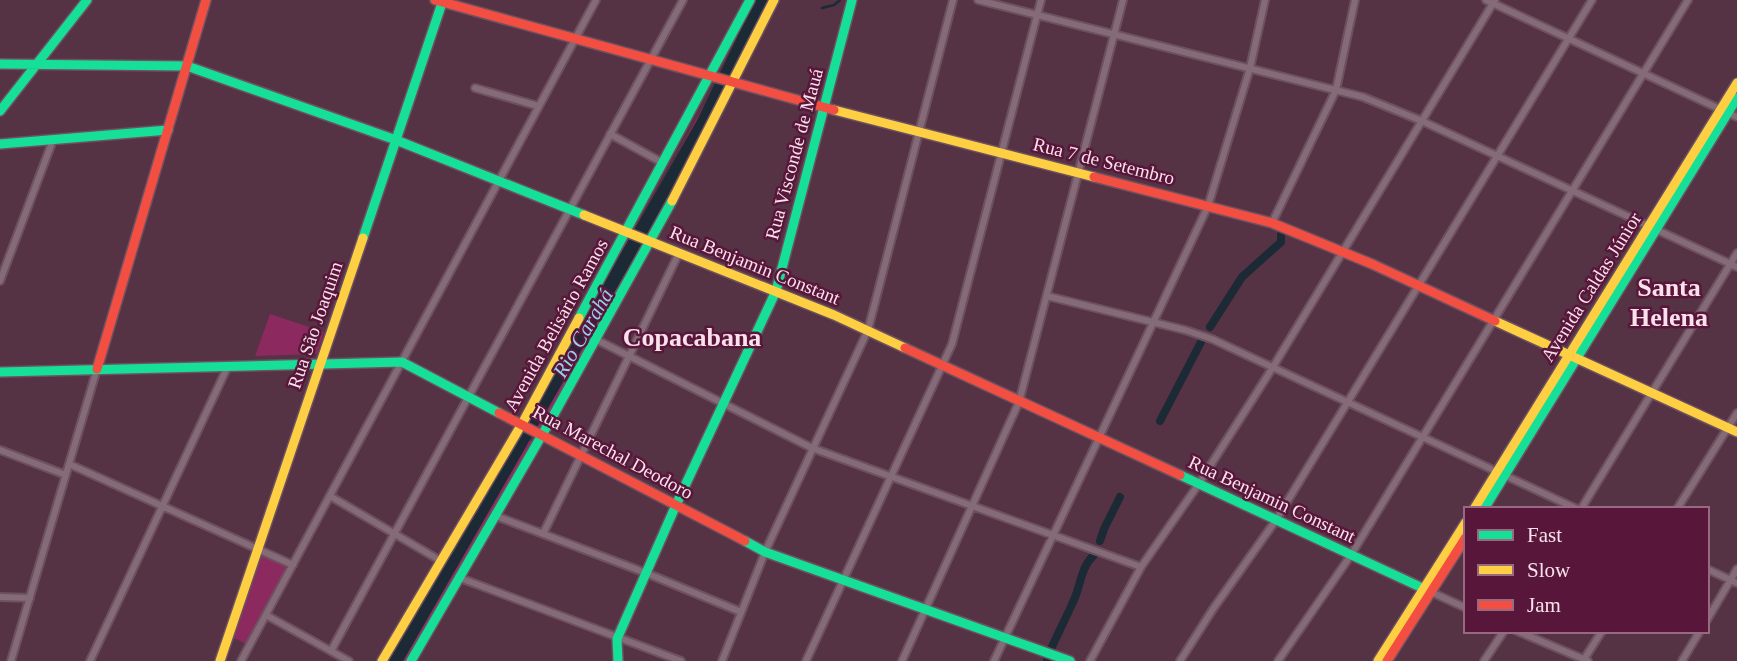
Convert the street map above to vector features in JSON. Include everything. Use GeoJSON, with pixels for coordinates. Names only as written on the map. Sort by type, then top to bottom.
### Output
{"type":"FeatureCollection","features":[{"type":"Feature","properties":{"kind":"street"},"geometry":{"type":"LineString","coordinates":[[0,111],[88,0]]}},
{"type":"Feature","properties":{"kind":"street"},"geometry":{"type":"LineString","coordinates":[[11,661],[206,0]]}},
{"type":"Feature","properties":{"kind":"street"},"geometry":{"type":"LineString","coordinates":[[241,661],[596,0]]}},
{"type":"Feature","properties":{"kind":"street"},"geometry":{"type":"LineString","coordinates":[[331,651],[683,0]]}},
{"type":"Feature","properties":{"kind":"street","name":"Avenida Belisário Ramos"},"geometry":{"type":"LineString","coordinates":[[411,661],[496,516],[647,240],[722,81],[750,0]]}},
{"type":"Feature","properties":{"kind":"street","name":"Avenida Belisário Ramos"},"geometry":{"type":"LineString","coordinates":[[382,661],[523,425],[629,233],[663,163],[722,81],[774,0]]}},
{"type":"Feature","properties":{"kind":"street","name":"Rua Visconde de Mauá"},"geometry":{"type":"LineString","coordinates":[[618,661],[617,639],[776,291],[852,0]]}},
{"type":"Feature","properties":{"kind":"street"},"geometry":{"type":"LineString","coordinates":[[722,661],[765,552],[868,330],[953,0]]}},
{"type":"Feature","properties":{"kind":"street"},"geometry":{"type":"LineString","coordinates":[[978,0],[1336,90],[1385,105],[1734,265]]}},
{"type":"Feature","properties":{"kind":"street"},"geometry":{"type":"LineString","coordinates":[[806,661],[944,366],[958,324],[1041,0]]}},
{"type":"Feature","properties":{"kind":"street"},"geometry":{"type":"LineString","coordinates":[[902,661],[1019,402],[1123,0]]}},
{"type":"Feature","properties":{"kind":"street"},"geometry":{"type":"LineString","coordinates":[[994,661],[1208,206],[1250,68],[1265,0]]}},
{"type":"Feature","properties":{"kind":"street"},"geometry":{"type":"LineString","coordinates":[[1272,222],[1336,90],[1355,0]]}},
{"type":"Feature","properties":{"kind":"street"},"geometry":{"type":"LineString","coordinates":[[1180,661],[1276,520],[1592,0]]}},
{"type":"Feature","properties":{"kind":"street"},"geometry":{"type":"LineString","coordinates":[[1278,661],[1351,555],[1688,0]]}},
{"type":"Feature","properties":{"kind":"street","name":"Rua 7 de Setembro"},"geometry":{"type":"LineString","coordinates":[[440,1],[722,81],[1272,222],[1343,251],[1732,430]]}},
{"type":"Feature","properties":{"kind":"street","name":"Rua São Joaquim"},"geometry":{"type":"LineString","coordinates":[[220,661],[396,140],[440,1]]}},
{"type":"Feature","properties":{"kind":"street"},"geometry":{"type":"LineString","coordinates":[[1090,661],[1141,567],[1198,485],[1273,367],[1492,1],[1729,113]]}},
{"type":"Feature","properties":{"kind":"street","name":"Rua Benjamin Constant"},"geometry":{"type":"LineString","coordinates":[[0,64],[187,66],[396,140],[868,330],[1464,607]]}},
{"type":"Feature","properties":{"kind":"street","name":"Avenida Caldas Júnior"},"geometry":{"type":"LineString","coordinates":[[1729,113],[1737,83]]}},
{"type":"Feature","properties":{"kind":"street"},"geometry":{"type":"LineString","coordinates":[[475,88],[538,106]]}},
{"type":"Feature","properties":{"kind":"street","name":"Avenida Caldas Júnior"},"geometry":{"type":"LineString","coordinates":[[1485,507],[1501,474],[1652,228],[1737,98]]}},
{"type":"Feature","properties":{"kind":"street"},"geometry":{"type":"LineString","coordinates":[[0,144],[168,130]]}},
{"type":"Feature","properties":{"kind":"street"},"geometry":{"type":"LineString","coordinates":[[610,134],[663,163]]}},
{"type":"Feature","properties":{"kind":"street"},"geometry":{"type":"LineString","coordinates":[[0,281],[4,262],[53,140]]}},
{"type":"Feature","properties":{"kind":"street"},"geometry":{"type":"LineString","coordinates":[[543,534],[678,253]]}},
{"type":"Feature","properties":{"kind":"street"},"geometry":{"type":"LineString","coordinates":[[1580,507],[1734,265],[1737,253]]}},
{"type":"Feature","properties":{"kind":"street"},"geometry":{"type":"LineString","coordinates":[[1047,296],[1153,322],[1212,340],[1575,507]]}},
{"type":"Feature","properties":{"kind":"street"},"geometry":{"type":"LineString","coordinates":[[595,339],[812,448],[1141,567]]}},
{"type":"Feature","properties":{"kind":"street","name":"Rua Marechal Deodoro"},"geometry":{"type":"LineString","coordinates":[[0,372],[401,362],[765,552],[1070,661]]}},
{"type":"Feature","properties":{"kind":"street"},"geometry":{"type":"LineString","coordinates":[[90,661],[228,366]]}},
{"type":"Feature","properties":{"kind":"street"},"geometry":{"type":"LineString","coordinates":[[1679,507],[1732,430],[1737,413]]}},
{"type":"Feature","properties":{"kind":"street"},"geometry":{"type":"LineString","coordinates":[[0,450],[66,475]]}},
{"type":"Feature","properties":{"kind":"street"},"geometry":{"type":"LineString","coordinates":[[69,464],[293,565]]}},
{"type":"Feature","properties":{"kind":"street","name":"Avenida Caldas Júnior"},"geometry":{"type":"LineString","coordinates":[[1476,507],[1501,474]]}},
{"type":"Feature","properties":{"kind":"street"},"geometry":{"type":"LineString","coordinates":[[330,496],[441,561]]}},
{"type":"Feature","properties":{"kind":"street"},"geometry":{"type":"LineString","coordinates":[[496,516],[741,612]]}},
{"type":"Feature","properties":{"kind":"street"},"geometry":{"type":"LineString","coordinates":[[1387,661],[1464,525]]}},
{"type":"Feature","properties":{"kind":"street"},"geometry":{"type":"LineString","coordinates":[[1378,661],[1464,540]]}},
{"type":"Feature","properties":{"kind":"street"},"geometry":{"type":"LineString","coordinates":[[1709,617],[1733,582],[1737,569]]}},
{"type":"Feature","properties":{"kind":"street"},"geometry":{"type":"LineString","coordinates":[[1709,570],[1733,582]]}},
{"type":"Feature","properties":{"kind":"street"},"geometry":{"type":"LineString","coordinates":[[460,578],[681,661]]}},
{"type":"Feature","properties":{"kind":"street"},"geometry":{"type":"LineString","coordinates":[[0,597],[30,598]]}},
{"type":"Feature","properties":{"kind":"street"},"geometry":{"type":"LineString","coordinates":[[266,615],[349,661]]}},
{"type":"Feature","properties":{"kind":"street"},"geometry":{"type":"LineString","coordinates":[[1484,661],[1503,633]]}},
{"type":"Feature","properties":{"kind":"street"},"geometry":{"type":"LineString","coordinates":[[1522,633],[1585,660],[1601,633]]}},
{"type":"Feature","properties":{"kind":"street"},"geometry":{"type":"LineString","coordinates":[[1682,661],[1699,633]]}},
{"type":"Feature","properties":{"kind":"shaded area"},"geometry":{"type":"Polygon","coordinates":[[[756,0],[770,0],[732,78],[720,73],[756,0]]]}},
{"type":"Feature","properties":{"kind":"shaded area"},"geometry":{"type":"Polygon","coordinates":[[[714,87],[723,89],[723,92],[648,233],[646,235],[636,230],[714,87]]]}},
{"type":"Feature","properties":{"kind":"shaded area"},"geometry":{"type":"Polygon","coordinates":[[[627,240],[643,245],[540,434],[527,427],[627,240]]]}},
{"type":"Feature","properties":{"kind":"shaded area"},"geometry":{"type":"Polygon","coordinates":[[[270,314],[324,332],[317,354],[255,356],[270,314]]]}},
{"type":"Feature","properties":{"kind":"shaded area"},"geometry":{"type":"Polygon","coordinates":[[[521,436],[533,442],[407,661],[388,661],[521,436]]]}},
{"type":"Feature","properties":{"kind":"shaded area"},"geometry":{"type":"Polygon","coordinates":[[[258,549],[293,565],[249,645],[229,636],[258,549]]]}},
{"type":"Feature","properties":{"kind":"waterway","name":"Rio Carahá"},"geometry":{"type":"LineString","coordinates":[[395,661],[703,124],[763,0]]}},
{"type":"Feature","properties":{"kind":"waterway"},"geometry":{"type":"LineString","coordinates":[[822,8],[834,5],[840,0]]}},
{"type":"Feature","properties":{"kind":"waterway"},"geometry":{"type":"LineString","coordinates":[[1210,327],[1242,277],[1281,242],[1281,235]]}},
{"type":"Feature","properties":{"kind":"waterway"},"geometry":{"type":"LineString","coordinates":[[1160,421],[1201,342]]}},
{"type":"Feature","properties":{"kind":"waterway"},"geometry":{"type":"LineString","coordinates":[[1100,541],[1120,497]]}},
{"type":"Feature","properties":{"kind":"waterway"},"geometry":{"type":"LineString","coordinates":[[1051,649],[1076,596],[1086,566],[1094,555]]}},
{"type":"Feature","properties":{"kind":"traffic: fast"},"geometry":{"type":"LineString","coordinates":[[0,111],[87,0]]}},
{"type":"Feature","properties":{"kind":"traffic: fast"},"geometry":{"type":"LineString","coordinates":[[363,238],[443,0]]}},
{"type":"Feature","properties":{"kind":"traffic: fast"},"geometry":{"type":"LineString","coordinates":[[579,318],[750,0]]}},
{"type":"Feature","properties":{"kind":"traffic: fast"},"geometry":{"type":"LineString","coordinates":[[618,661],[617,639],[776,291],[852,0]]}},
{"type":"Feature","properties":{"kind":"traffic: fast"},"geometry":{"type":"LineString","coordinates":[[0,64],[187,66],[396,140],[584,215]]}},
{"type":"Feature","properties":{"kind":"traffic: fast"},"geometry":{"type":"LineString","coordinates":[[1485,507],[1737,98]]}},
{"type":"Feature","properties":{"kind":"traffic: fast"},"geometry":{"type":"LineString","coordinates":[[0,144],[168,130]]}},
{"type":"Feature","properties":{"kind":"traffic: fast"},"geometry":{"type":"LineString","coordinates":[[411,661],[553,416],[672,201]]}},
{"type":"Feature","properties":{"kind":"traffic: fast"},"geometry":{"type":"LineString","coordinates":[[0,372],[402,362],[499,413]]}},
{"type":"Feature","properties":{"kind":"traffic: fast"},"geometry":{"type":"LineString","coordinates":[[1180,475],[1431,592]]}},
{"type":"Feature","properties":{"kind":"traffic: fast"},"geometry":{"type":"LineString","coordinates":[[745,541],[765,552],[1070,661]]}},
{"type":"Feature","properties":{"kind":"traffic: slow"},"geometry":{"type":"LineString","coordinates":[[672,201],[774,0]]}},
{"type":"Feature","properties":{"kind":"traffic: slow"},"geometry":{"type":"LineString","coordinates":[[1475,507],[1737,83]]}},
{"type":"Feature","properties":{"kind":"traffic: slow"},"geometry":{"type":"LineString","coordinates":[[834,110],[1094,177]]}},
{"type":"Feature","properties":{"kind":"traffic: slow"},"geometry":{"type":"LineString","coordinates":[[584,215],[834,315],[905,348]]}},
{"type":"Feature","properties":{"kind":"traffic: slow"},"geometry":{"type":"LineString","coordinates":[[220,661],[363,238]]}},
{"type":"Feature","properties":{"kind":"traffic: slow"},"geometry":{"type":"LineString","coordinates":[[382,661],[523,422],[579,318]]}},
{"type":"Feature","properties":{"kind":"traffic: slow"},"geometry":{"type":"LineString","coordinates":[[1495,321],[1737,432]]}},
{"type":"Feature","properties":{"kind":"traffic: slow"},"geometry":{"type":"LineString","coordinates":[[1378,661],[1464,525]]}},
{"type":"Feature","properties":{"kind":"traffic: jam"},"geometry":{"type":"LineString","coordinates":[[97,369],[206,0]]}},
{"type":"Feature","properties":{"kind":"traffic: jam"},"geometry":{"type":"LineString","coordinates":[[435,0],[834,110]]}},
{"type":"Feature","properties":{"kind":"traffic: jam"},"geometry":{"type":"LineString","coordinates":[[1094,177],[1272,223],[1372,264],[1495,321]]}},
{"type":"Feature","properties":{"kind":"traffic: jam"},"geometry":{"type":"LineString","coordinates":[[905,348],[1180,475]]}},
{"type":"Feature","properties":{"kind":"traffic: jam"},"geometry":{"type":"LineString","coordinates":[[499,413],[745,541]]}},
{"type":"Feature","properties":{"kind":"traffic: jam"},"geometry":{"type":"LineString","coordinates":[[1387,661],[1464,540]]}},
{"type":"Feature","properties":{"kind":"district","name":"Santa Helena"},"geometry":{"type":"Point","coordinates":[1669,302]}},
{"type":"Feature","properties":{"kind":"district","name":"Copacabana"},"geometry":{"type":"Point","coordinates":[692,337]}}]}
